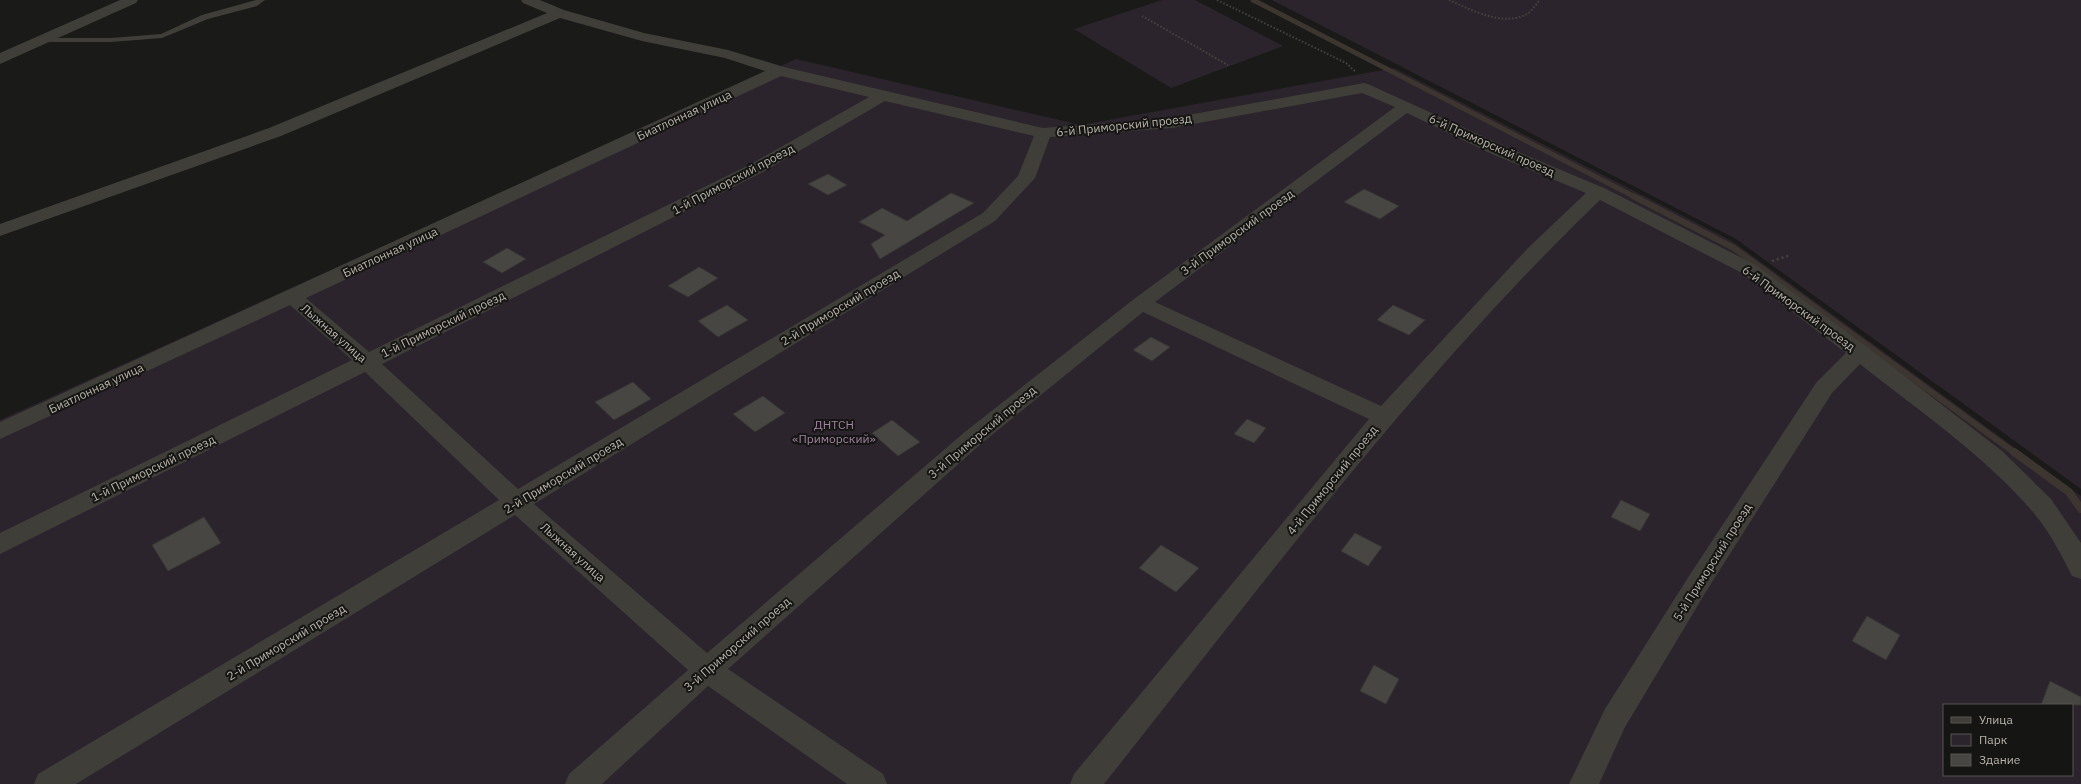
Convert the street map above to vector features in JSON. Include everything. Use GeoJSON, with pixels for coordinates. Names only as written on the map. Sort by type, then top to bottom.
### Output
{"type":"FeatureCollection","features":[{"type":"Feature","properties":{"kind":"street"},"geometry":{"type":"LineString","coordinates":[[0,59],[131,0]]}},
{"type":"Feature","properties":{"kind":"street","name":"6-й Приморский проезд"},"geometry":{"type":"LineString","coordinates":[[528,0],[559,13],[642,37],[728,54],[779,71],[1043,133],[1172,123],[1364,88],[1406,106],[1498,150],[1598,192],[1711,248],[1749,269],[1860,352],[1994,457],[2042,506],[2076,556],[2081,569]]}},
{"type":"Feature","properties":{"kind":"street"},"geometry":{"type":"LineString","coordinates":[[0,230],[275,132],[559,13]]}},
{"type":"Feature","properties":{"kind":"street","name":"Биатлонная улица"},"geometry":{"type":"LineString","coordinates":[[0,432],[779,71]]}},
{"type":"Feature","properties":{"kind":"street","name":"1-й Приморский проезд"},"geometry":{"type":"LineString","coordinates":[[0,544],[757,168],[882,96]]}},
{"type":"Feature","properties":{"kind":"street","name":"3-й Приморский проезд"},"geometry":{"type":"LineString","coordinates":[[580,784],[707,670],[974,437],[1141,303],[1406,106]]}},
{"type":"Feature","properties":{"kind":"street","name":"2-й Приморский проезд"},"geometry":{"type":"LineString","coordinates":[[50,784],[989,217],[1026,178],[1043,133]]}},
{"type":"Feature","properties":{"kind":"street","name":"4-й Приморский проезд"},"geometry":{"type":"LineString","coordinates":[[1085,784],[1384,417],[1535,252],[1598,192]]}},
{"type":"Feature","properties":{"kind":"street","name":"Лыжная улица"},"geometry":{"type":"LineString","coordinates":[[293,297],[367,362],[517,503],[707,670],[872,784]]}},
{"type":"Feature","properties":{"kind":"street"},"geometry":{"type":"LineString","coordinates":[[1141,303],[1384,417]]}},
{"type":"Feature","properties":{"kind":"street","name":"5-й Приморский проезд"},"geometry":{"type":"LineString","coordinates":[[1584,784],[1615,718],[1698,583],[1824,388],[1860,352]]}},
{"type":"Feature","properties":{"kind":"lane"},"geometry":{"type":"LineString","coordinates":[[41,40],[111,40],[162,36],[205,17],[254,4],[261,0]]}},
{"type":"Feature","properties":{"kind":"path"},"geometry":{"type":"LineString","coordinates":[[1217,0],[1261,20],[1279,31],[1346,63],[1360,75],[1364,88]]}},
{"type":"Feature","properties":{"kind":"path"},"geometry":{"type":"LineString","coordinates":[[1449,0],[1489,16],[1512,18],[1529,13],[1540,0]]}},
{"type":"Feature","properties":{"kind":"path"},"geometry":{"type":"LineString","coordinates":[[1142,16],[1228,65]]}},
{"type":"Feature","properties":{"kind":"green space"},"geometry":{"type":"Polygon","coordinates":[[[1162,0],[1195,0],[1283,46],[1171,88],[1074,29],[1162,0]]]}},
{"type":"Feature","properties":{"kind":"green space"},"geometry":{"type":"Polygon","coordinates":[[[1272,0],[2081,0],[2081,489],[1736,239],[1272,0]]]}},
{"type":"Feature","properties":{"kind":"green space","name":"ДНТСН «Приморский»"},"geometry":{"type":"Polygon","coordinates":[[[796,59],[1081,125],[1394,68],[1732,241],[2081,496],[2081,784],[0,784],[0,420],[796,59]]]}},
{"type":"Feature","properties":{"kind":"building"},"geometry":{"type":"Polygon","coordinates":[[[828,174],[847,185],[828,195],[808,184],[828,174]]]}},
{"type":"Feature","properties":{"kind":"building"},"geometry":{"type":"Polygon","coordinates":[[[1364,189],[1399,206],[1380,219],[1344,202],[1364,189]]]}},
{"type":"Feature","properties":{"kind":"building"},"geometry":{"type":"Polygon","coordinates":[[[951,193],[974,203],[880,259],[871,244],[885,235],[859,222],[882,208],[907,221],[951,193]]]}},
{"type":"Feature","properties":{"kind":"building"},"geometry":{"type":"Polygon","coordinates":[[[507,248],[526,259],[502,273],[483,262],[507,248]]]}},
{"type":"Feature","properties":{"kind":"building"},"geometry":{"type":"Polygon","coordinates":[[[699,267],[718,278],[688,297],[668,286],[699,267]]]}},
{"type":"Feature","properties":{"kind":"building"},"geometry":{"type":"Polygon","coordinates":[[[727,305],[748,320],[718,337],[698,321],[727,305]]]}},
{"type":"Feature","properties":{"kind":"building"},"geometry":{"type":"Polygon","coordinates":[[[1393,305],[1425,320],[1409,335],[1377,320],[1393,305]]]}},
{"type":"Feature","properties":{"kind":"building"},"geometry":{"type":"Polygon","coordinates":[[[1151,337],[1170,347],[1152,361],[1133,350],[1151,337]]]}},
{"type":"Feature","properties":{"kind":"building"},"geometry":{"type":"Polygon","coordinates":[[[633,382],[651,399],[614,420],[595,402],[633,382]]]}},
{"type":"Feature","properties":{"kind":"building"},"geometry":{"type":"Polygon","coordinates":[[[763,396],[785,413],[755,432],[733,414],[763,396]]]}},
{"type":"Feature","properties":{"kind":"building"},"geometry":{"type":"Polygon","coordinates":[[[1247,419],[1266,428],[1254,443],[1234,434],[1247,419]]]}},
{"type":"Feature","properties":{"kind":"building"},"geometry":{"type":"Polygon","coordinates":[[[892,420],[920,442],[898,456],[872,433],[892,420]]]}},
{"type":"Feature","properties":{"kind":"building"},"geometry":{"type":"Polygon","coordinates":[[[1621,500],[1650,514],[1640,531],[1611,517],[1621,500]]]}},
{"type":"Feature","properties":{"kind":"building"},"geometry":{"type":"Polygon","coordinates":[[[204,517],[221,543],[168,571],[152,545],[204,517]]]}},
{"type":"Feature","properties":{"kind":"building"},"geometry":{"type":"Polygon","coordinates":[[[1355,533],[1382,547],[1368,566],[1341,551],[1355,533]]]}},
{"type":"Feature","properties":{"kind":"building"},"geometry":{"type":"Polygon","coordinates":[[[1161,545],[1199,568],[1176,592],[1139,568],[1161,545]]]}},
{"type":"Feature","properties":{"kind":"building"},"geometry":{"type":"Polygon","coordinates":[[[1867,616],[1900,635],[1886,660],[1852,641],[1867,616]]]}},
{"type":"Feature","properties":{"kind":"building"},"geometry":{"type":"Polygon","coordinates":[[[1374,665],[1399,679],[1386,704],[1360,691],[1374,665]]]}},
{"type":"Feature","properties":{"kind":"building"},"geometry":{"type":"Polygon","coordinates":[[[2050,681],[2081,697],[2081,705],[2041,704],[2050,681]]]}},
{"type":"Feature","properties":{"kind":"waterway"},"geometry":{"type":"LineString","coordinates":[[1253,0],[1635,197]]}},
{"type":"Feature","properties":{"kind":"waterway"},"geometry":{"type":"LineString","coordinates":[[1633,196],[1734,248],[2015,453]]}},
{"type":"Feature","properties":{"kind":"waterway"},"geometry":{"type":"LineString","coordinates":[[2014,452],[2069,492],[2081,509]]}}]}
